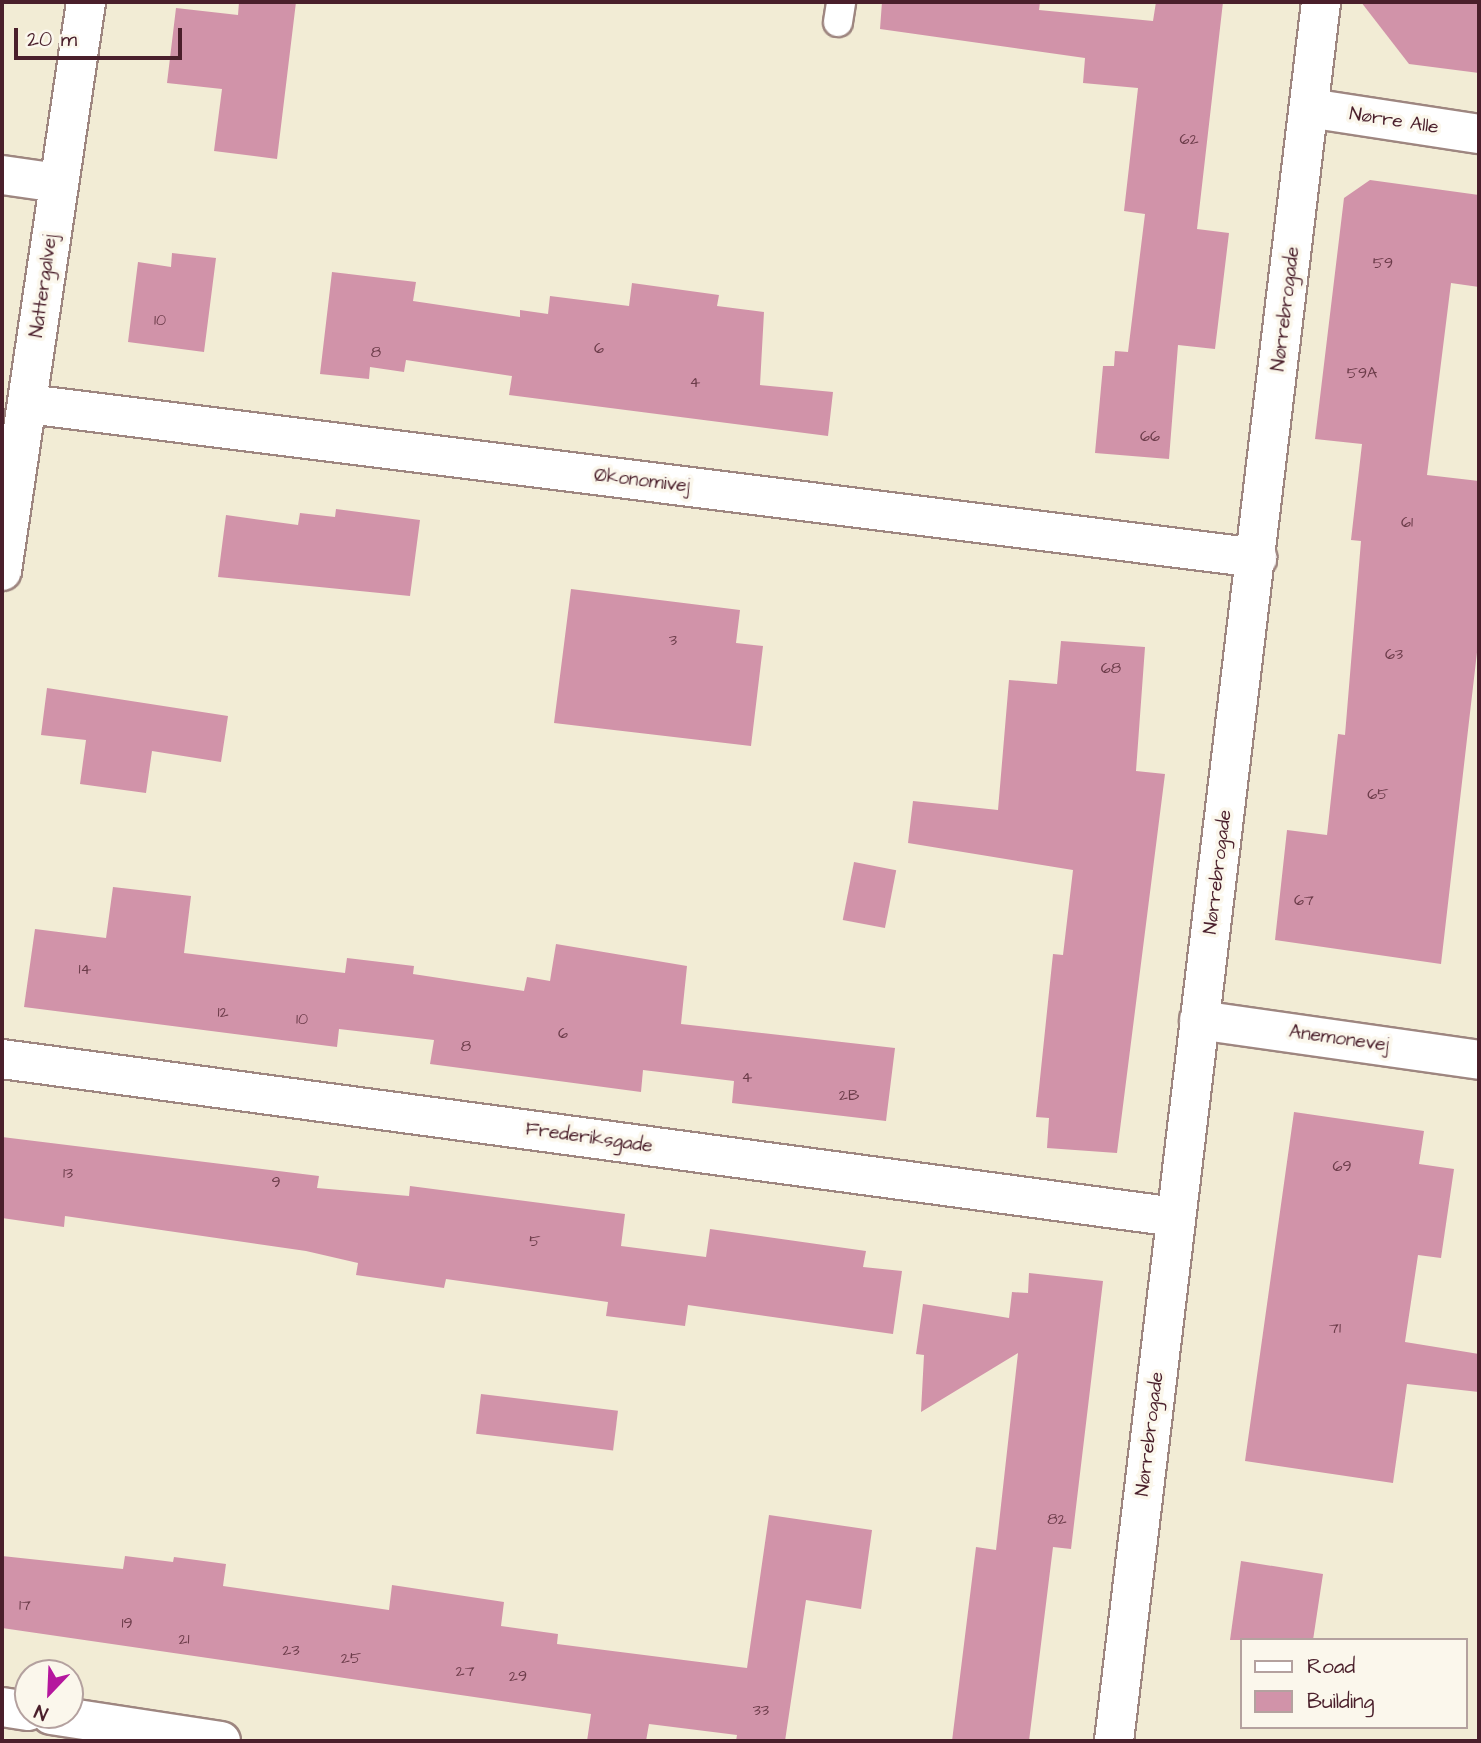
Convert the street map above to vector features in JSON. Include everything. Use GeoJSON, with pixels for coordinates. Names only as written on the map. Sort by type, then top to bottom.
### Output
{"type":"FeatureCollection","features":[{"type":"Feature","properties":{"kind":"street","name":"Nattergalvej"},"geometry":{"type":"LineString","coordinates":[[2,571],[86,2]]}},
{"type":"Feature","properties":{"kind":"street","name":"Nørrebrogade"},"geometry":{"type":"LineString","coordinates":[[1114,1741],[1175,1217],[1257,558],[1321,2]]}},
{"type":"Feature","properties":{"kind":"street","name":"Nørre Alle"},"geometry":{"type":"LineString","coordinates":[[1309,108],[1479,134]]}},
{"type":"Feature","properties":{"kind":"street"},"geometry":{"type":"LineString","coordinates":[[2,175],[58,183]]}},
{"type":"Feature","properties":{"kind":"street","name":"Økonomivej"},"geometry":{"type":"LineString","coordinates":[[28,404],[1257,558]]}},
{"type":"Feature","properties":{"kind":"street","name":"Anemonevej"},"geometry":{"type":"LineString","coordinates":[[1199,1020],[1479,1060]]}},
{"type":"Feature","properties":{"kind":"street","name":"Frederiksgade"},"geometry":{"type":"LineString","coordinates":[[2,1059],[1175,1217]]}},
{"type":"Feature","properties":{"kind":"street"},"geometry":{"type":"LineString","coordinates":[[84,1720],[221,1741]]}},
{"type":"Feature","properties":{"kind":"building"},"geometry":{"type":"Polygon","coordinates":[[[239,2],[296,2],[277,159],[214,151],[222,89],[167,83],[176,8],[238,15],[239,2]]]}},
{"type":"Feature","properties":{"kind":"building"},"geometry":{"type":"Polygon","coordinates":[[[882,2],[1040,2],[1039,10],[1153,21],[1156,2],[1223,2],[1197,229],[1229,233],[1215,349],[1178,345],[1169,459],[1095,453],[1103,366],[1114,366],[1115,351],[1128,352],[1145,214],[1124,211],[1138,88],[1083,83],[1085,58],[880,29],[882,2]]]}},
{"type":"Feature","properties":{"kind":"building"},"geometry":{"type":"Polygon","coordinates":[[[1361,2],[1479,2],[1479,73],[1409,64],[1361,2]]]}},
{"type":"Feature","properties":{"kind":"building"},"geometry":{"type":"Polygon","coordinates":[[[1370,180],[1479,195],[1479,287],[1451,283],[1427,475],[1479,481],[1479,635],[1441,964],[1275,940],[1287,830],[1327,835],[1338,734],[1345,735],[1361,541],[1351,540],[1362,444],[1315,439],[1344,198],[1370,180]]]}},
{"type":"Feature","properties":{"kind":"building"},"geometry":{"type":"Polygon","coordinates":[[[172,253],[216,258],[204,352],[128,342],[138,262],[171,267],[172,253]]]}},
{"type":"Feature","properties":{"kind":"building"},"geometry":{"type":"Polygon","coordinates":[[[332,272],[416,282],[413,301],[520,317],[520,310],[548,314],[550,296],[629,306],[632,283],[719,295],[717,306],[764,312],[760,385],[833,392],[828,436],[509,395],[512,376],[406,360],[404,372],[370,367],[369,379],[320,374],[332,272]]]}},
{"type":"Feature","properties":{"kind":"building"},"geometry":{"type":"Polygon","coordinates":[[[336,509],[420,520],[410,596],[218,577],[226,515],[298,525],[300,513],[335,517],[336,509]]]}},
{"type":"Feature","properties":{"kind":"building"},"geometry":{"type":"Polygon","coordinates":[[[571,589],[740,610],[736,643],[763,646],[751,746],[554,723],[571,589]]]}},
{"type":"Feature","properties":{"kind":"building"},"geometry":{"type":"Polygon","coordinates":[[[1061,641],[1145,647],[1136,771],[1165,774],[1117,1153],[1047,1148],[1049,1118],[1036,1117],[1053,954],[1063,955],[1073,870],[908,843],[913,801],[998,810],[1009,680],[1057,684],[1061,641]]]}},
{"type":"Feature","properties":{"kind":"building"},"geometry":{"type":"Polygon","coordinates":[[[47,688],[228,716],[221,762],[152,751],[146,793],[80,784],[86,740],[41,735],[47,688]]]}},
{"type":"Feature","properties":{"kind":"building"},"geometry":{"type":"Polygon","coordinates":[[[854,862],[896,870],[885,928],[843,920],[854,862]]]}},
{"type":"Feature","properties":{"kind":"building"},"geometry":{"type":"Polygon","coordinates":[[[113,887],[191,896],[184,953],[345,973],[347,958],[414,966],[413,974],[524,991],[527,977],[550,981],[556,944],[687,966],[681,1024],[895,1048],[886,1121],[732,1103],[734,1081],[643,1070],[641,1092],[430,1064],[434,1040],[339,1029],[337,1047],[24,1007],[35,929],[106,938],[113,887]]]}},
{"type":"Feature","properties":{"kind":"building"},"geometry":{"type":"Polygon","coordinates":[[[1294,1112],[1424,1131],[1419,1164],[1454,1169],[1441,1258],[1418,1255],[1405,1342],[1479,1354],[1479,1392],[1407,1384],[1393,1483],[1245,1461],[1294,1112]]]}},
{"type":"Feature","properties":{"kind":"building"},"geometry":{"type":"Polygon","coordinates":[[[2,1137],[319,1176],[317,1188],[409,1196],[410,1186],[625,1214],[621,1246],[706,1257],[710,1229],[866,1251],[863,1267],[902,1271],[893,1334],[688,1305],[685,1326],[606,1316],[608,1302],[446,1279],[444,1288],[356,1275],[358,1263],[306,1251],[65,1216],[64,1227],[2,1218],[2,1137]]]}},
{"type":"Feature","properties":{"kind":"building"},"geometry":{"type":"Polygon","coordinates":[[[1029,1273],[1103,1281],[1071,1549],[1053,1547],[1029,1741],[952,1741],[976,1547],[996,1550],[1018,1353],[921,1412],[924,1355],[916,1354],[923,1304],[1009,1318],[1012,1292],[1028,1293],[1029,1273]]]}},
{"type":"Feature","properties":{"kind":"building"},"geometry":{"type":"Polygon","coordinates":[[[481,1394],[618,1411],[613,1451],[476,1434],[481,1394]]]}},
{"type":"Feature","properties":{"kind":"building"},"geometry":{"type":"Polygon","coordinates":[[[769,1515],[872,1530],[861,1609],[806,1600],[785,1741],[736,1741],[737,1735],[649,1724],[646,1741],[587,1741],[591,1714],[2,1628],[2,1556],[123,1569],[125,1556],[173,1562],[174,1557],[226,1564],[223,1586],[389,1610],[392,1585],[504,1602],[501,1626],[558,1634],[557,1644],[747,1668],[769,1515]]]}},
{"type":"Feature","properties":{"kind":"building"},"geometry":{"type":"Polygon","coordinates":[[[1241,1561],[1323,1574],[1313,1638],[1230,1640],[1241,1561]]]}}]}
